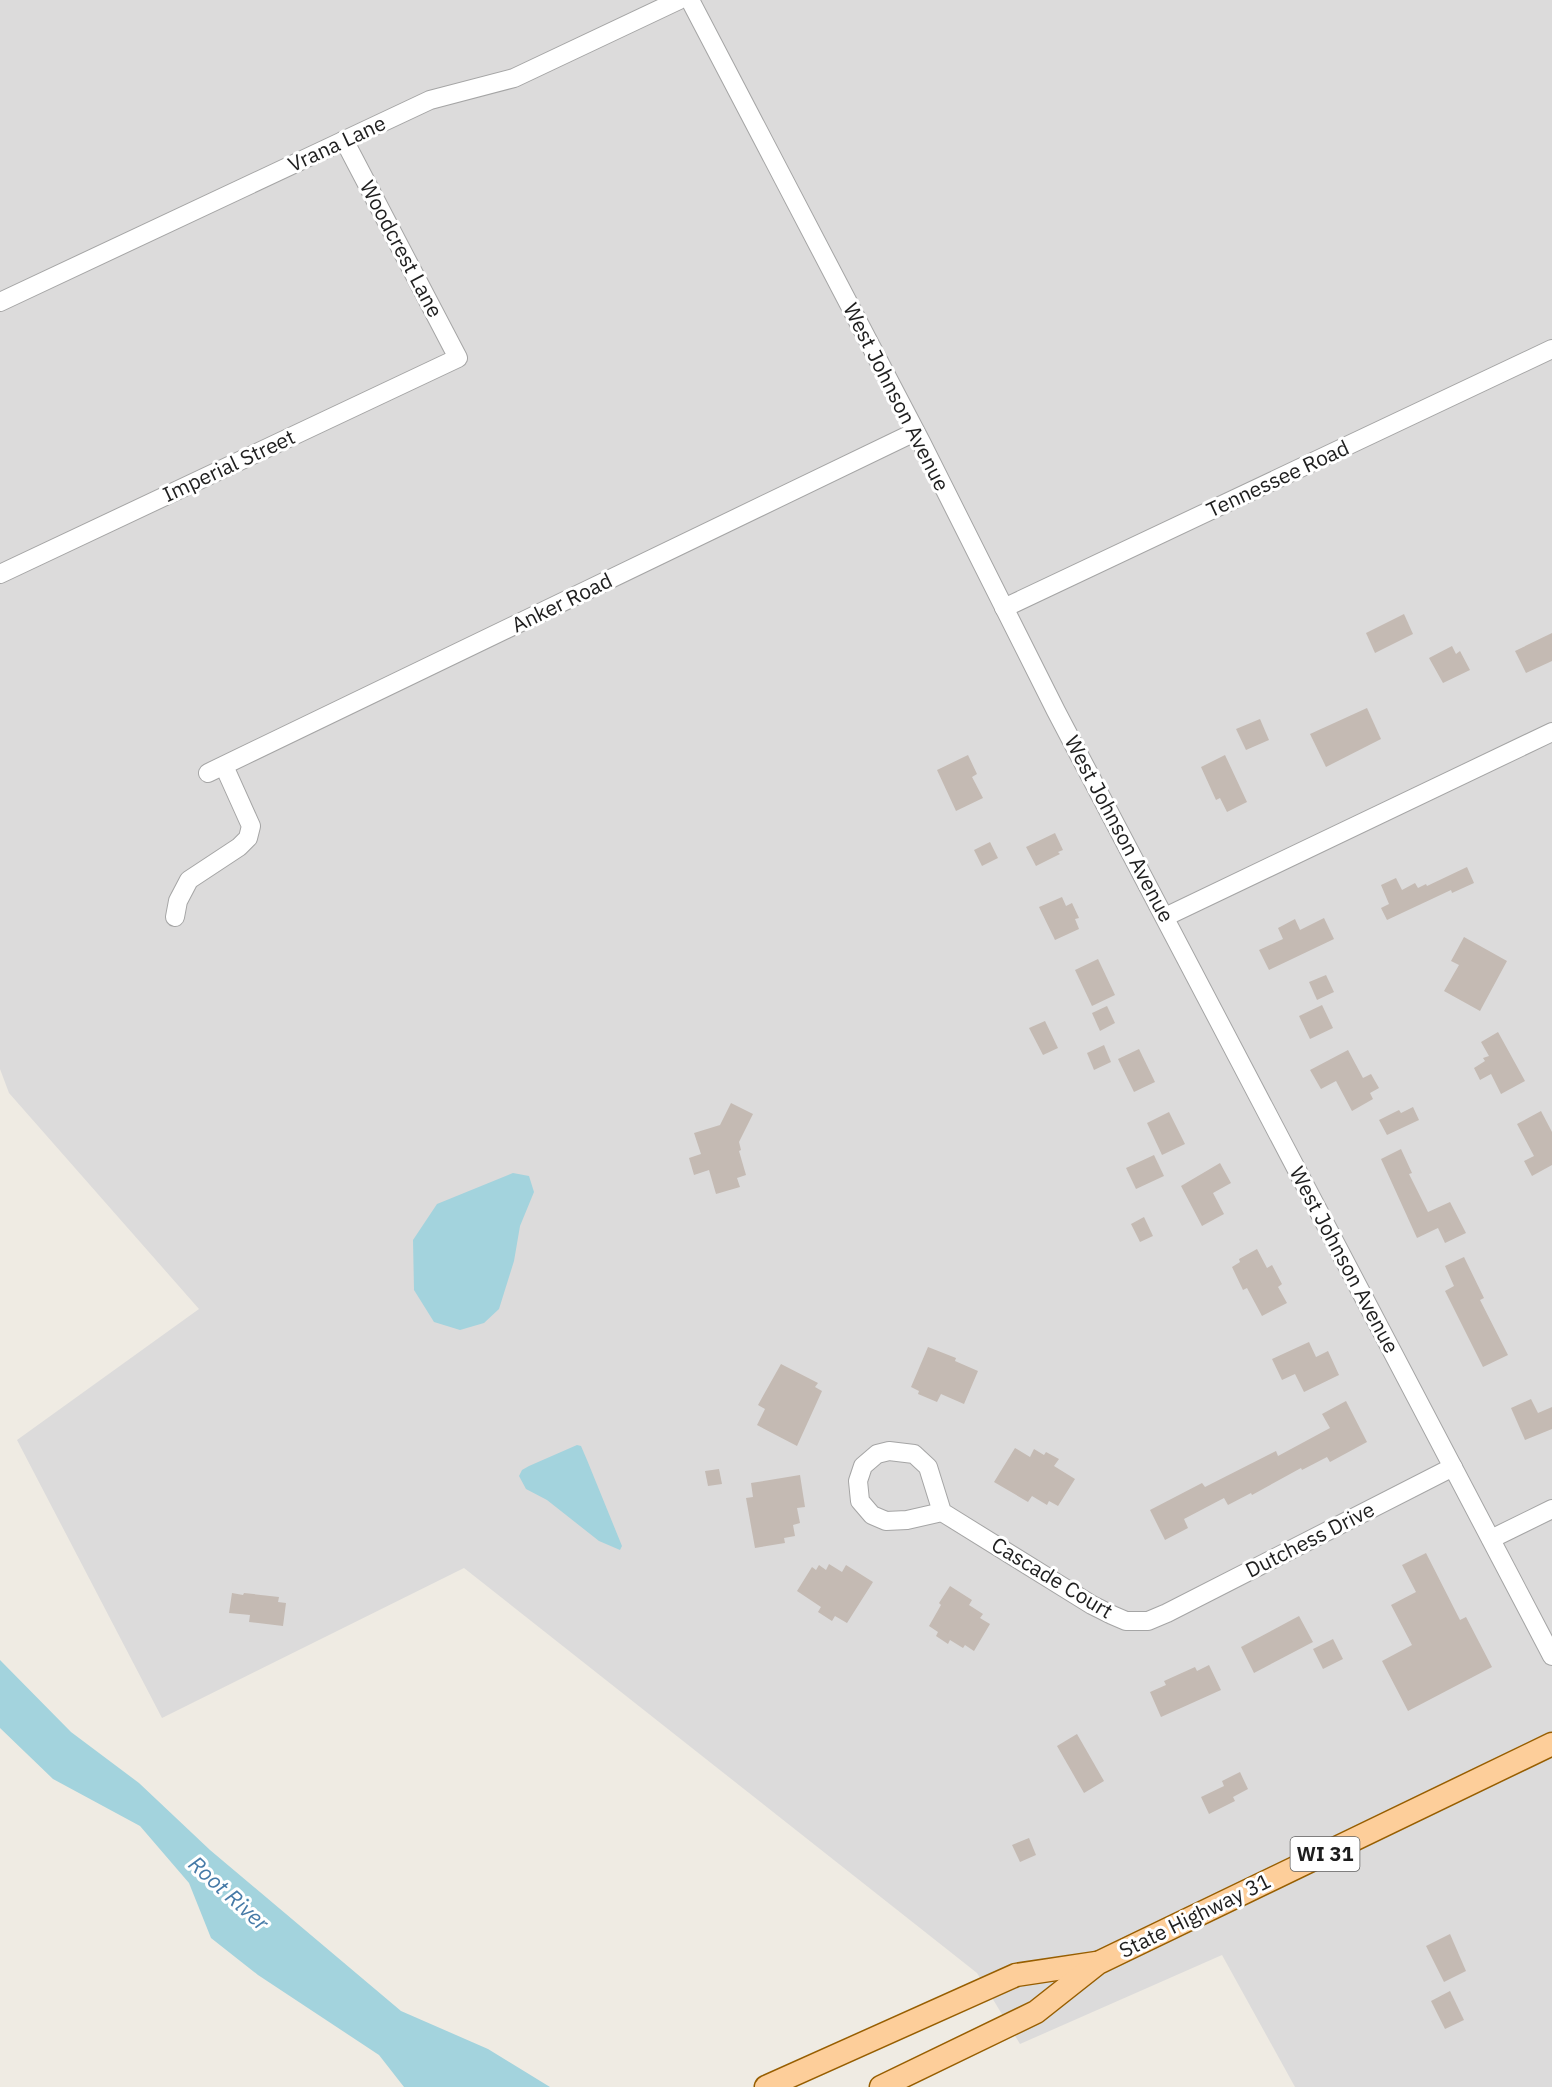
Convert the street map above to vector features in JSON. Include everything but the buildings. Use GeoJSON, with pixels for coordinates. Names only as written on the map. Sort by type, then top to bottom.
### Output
{"type":"FeatureCollection","features":[{"type":"Feature","properties":{"kind":"main road","name":"State Highway 31"},"geometry":{"type":"LineString","coordinates":[[881,2087],[1036,2012],[1098,1963],[1552,1744]]}},
{"type":"Feature","properties":{"kind":"main road","name":"State Highway 31"},"geometry":{"type":"LineString","coordinates":[[766,2087],[1016,1975],[1098,1963]]}},
{"type":"Feature","properties":{"kind":"street","name":"Vrana Lane"},"geometry":{"type":"LineString","coordinates":[[0,302],[430,100],[514,78],[679,0]]}},
{"type":"Feature","properties":{"kind":"street","name":"West Johnson Avenue"},"geometry":{"type":"LineString","coordinates":[[690,0],[1004,608],[1552,1656]]}},
{"type":"Feature","properties":{"kind":"street","name":"Woodcrest Lane"},"geometry":{"type":"LineString","coordinates":[[344,140],[458,358]]}},
{"type":"Feature","properties":{"kind":"street","name":"Tennessee Road"},"geometry":{"type":"LineString","coordinates":[[1004,608],[1552,349]]}},
{"type":"Feature","properties":{"kind":"street","name":"Imperial Street"},"geometry":{"type":"LineString","coordinates":[[0,574],[458,358]]}},
{"type":"Feature","properties":{"kind":"street","name":"Anker Road"},"geometry":{"type":"LineString","coordinates":[[175,917],[178,901],[189,880],[239,847],[248,838],[251,826],[216,770],[915,432]]}},
{"type":"Feature","properties":{"kind":"street"},"geometry":{"type":"LineString","coordinates":[[1165,917],[1552,732]]}},
{"type":"Feature","properties":{"kind":"street"},"geometry":{"type":"LineString","coordinates":[[889,1451],[914,1454],[928,1467],[942,1512],[907,1520],[886,1521],[872,1515],[860,1501],[858,1480],[863,1466],[877,1454],[889,1451]]}},
{"type":"Feature","properties":{"kind":"street","name":"Dutchess Drive"},"geometry":{"type":"LineString","coordinates":[[1167,1613],[1453,1467]]}},
{"type":"Feature","properties":{"kind":"street"},"geometry":{"type":"LineString","coordinates":[[1491,1539],[1552,1509]]}},
{"type":"Feature","properties":{"kind":"street","name":"Cascade Court"},"geometry":{"type":"LineString","coordinates":[[942,1512],[1092,1605],[1119,1618],[1126,1621],[1148,1621],[1167,1613]]}},
{"type":"Feature","properties":{"kind":"shaded area"},"geometry":{"type":"Polygon","coordinates":[[[0,0],[1552,0],[1552,2087],[1295,2087],[1222,1955],[1020,2044],[977,1973],[464,1568],[162,1718],[17,1440],[199,1309],[9,1093],[0,1069],[0,0]]]}},
{"type":"Feature","properties":{"kind":"water"},"geometry":{"type":"Polygon","coordinates":[[[513,1173],[529,1176],[534,1192],[520,1226],[514,1261],[499,1309],[484,1323],[460,1330],[434,1322],[414,1290],[413,1240],[437,1204],[513,1173]]]}},
{"type":"Feature","properties":{"kind":"water"},"geometry":{"type":"Polygon","coordinates":[[[577,1445],[581,1446],[587,1460],[622,1546],[620,1550],[599,1541],[547,1500],[526,1489],[519,1476],[522,1470],[529,1466],[577,1445]]]}},
{"type":"Feature","properties":{"kind":"water","name":"Root River"},"geometry":{"type":"Polygon","coordinates":[[[0,1660],[71,1732],[139,1783],[210,1850],[401,2011],[488,2049],[550,2087],[404,2087],[379,2055],[258,1975],[211,1938],[189,1883],[140,1826],[53,1779],[0,1728],[0,1660]]]}}]}
